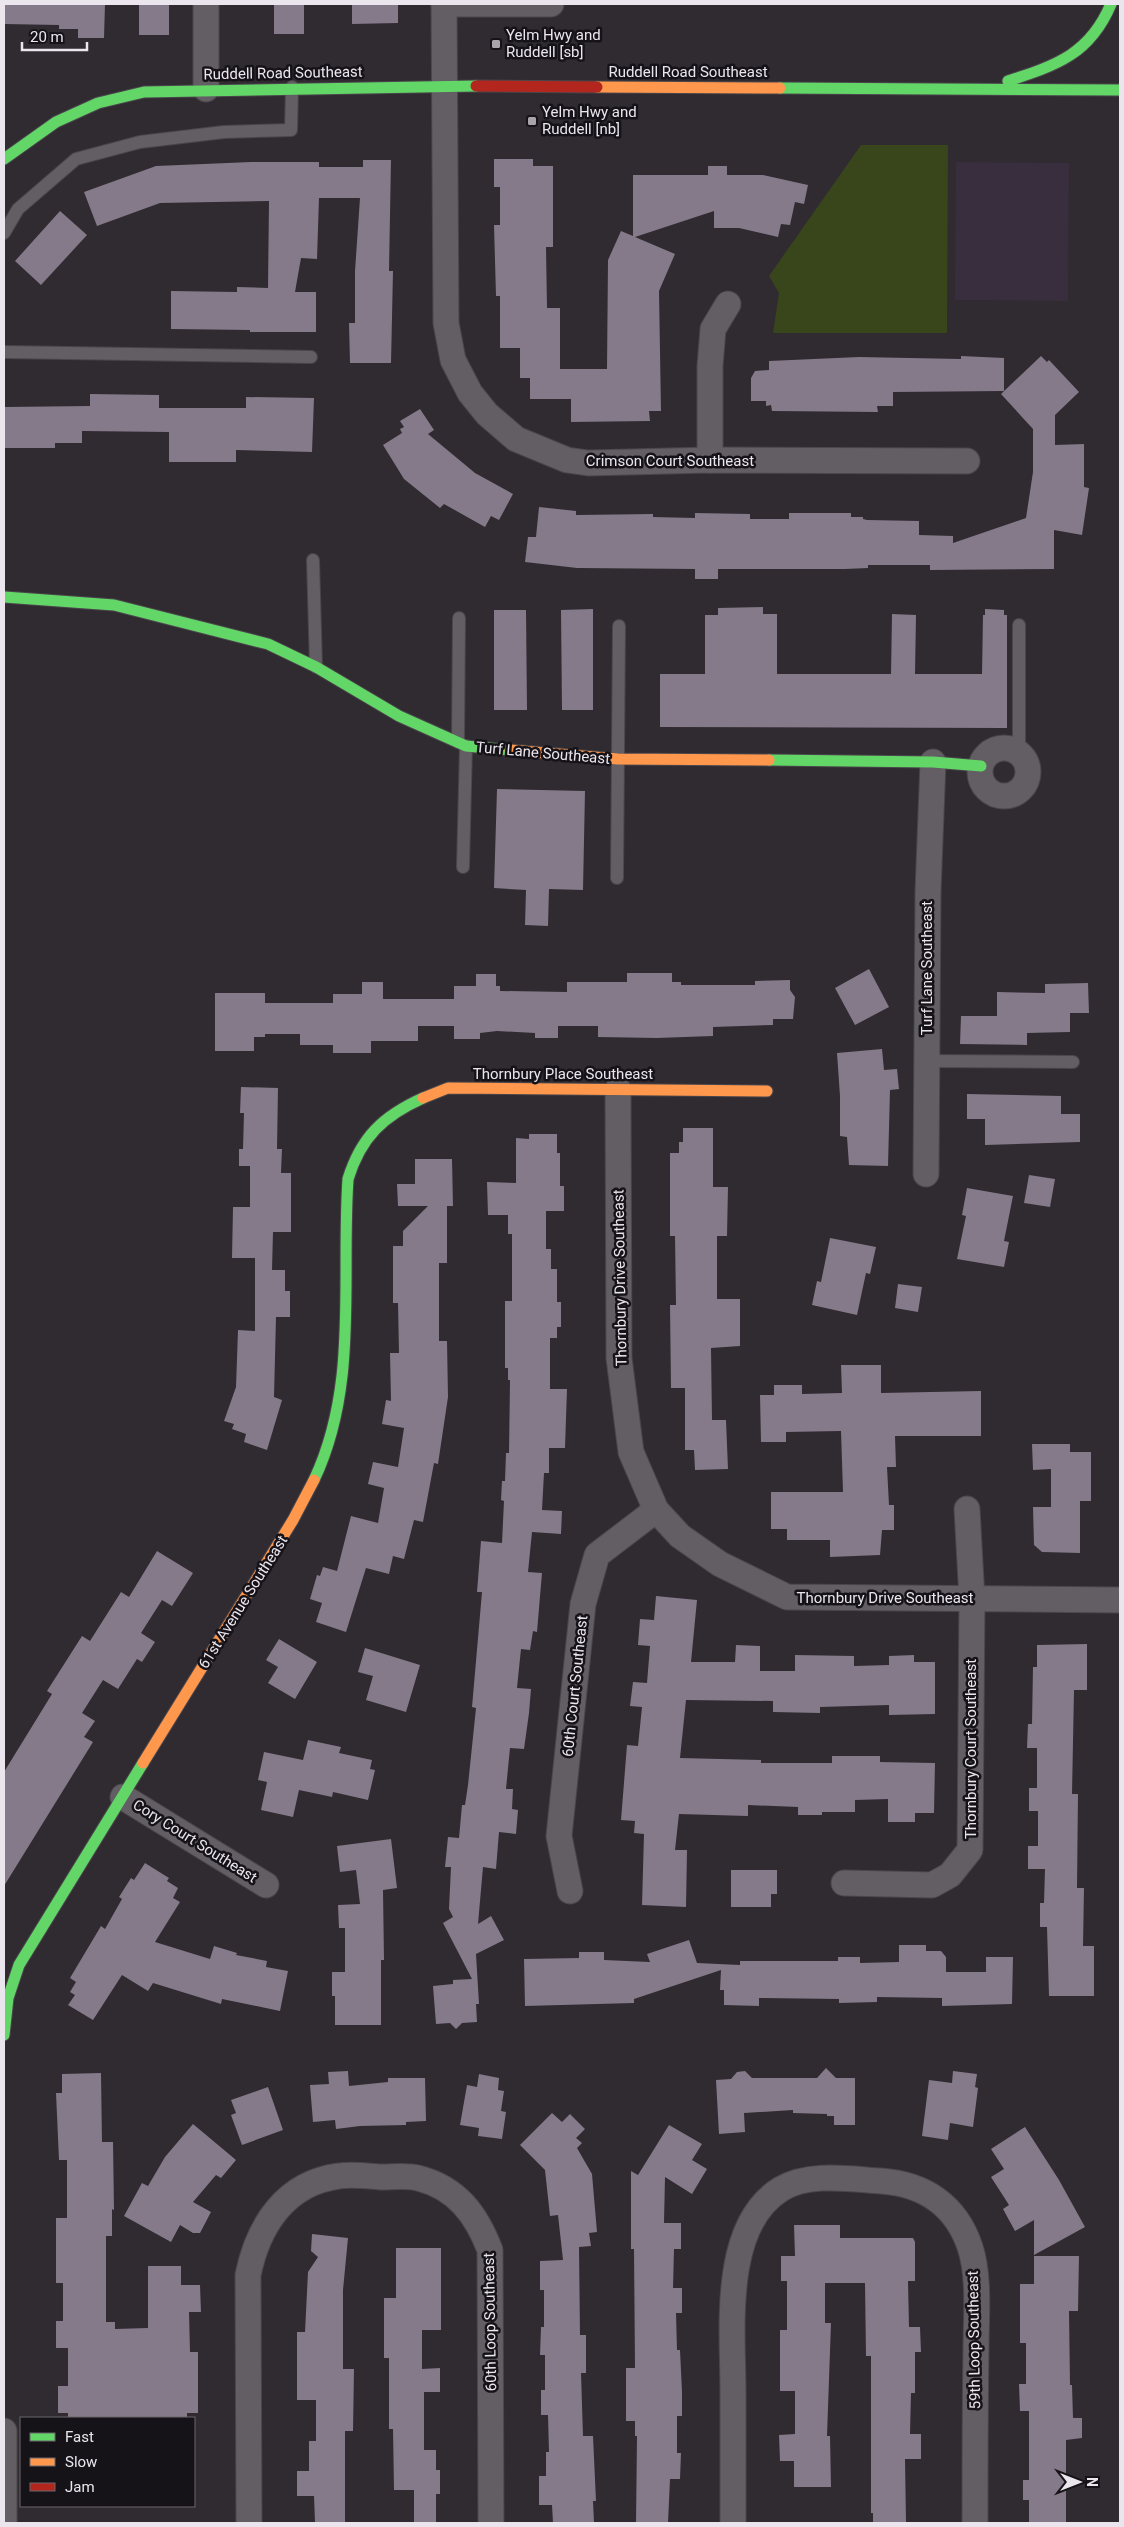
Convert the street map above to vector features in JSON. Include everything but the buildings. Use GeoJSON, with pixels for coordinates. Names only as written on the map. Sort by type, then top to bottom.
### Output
{"type":"FeatureCollection","features":[{"type":"Feature","properties":{"kind":"street"},"geometry":{"type":"LineString","coordinates":[[206,4],[206,89]]}},
{"type":"Feature","properties":{"kind":"street"},"geometry":{"type":"LineString","coordinates":[[444,4],[551,4]]}},
{"type":"Feature","properties":{"kind":"street","name":"Crimson Court Southeast"},"geometry":{"type":"LineString","coordinates":[[444,4],[443,86],[446,323],[453,360],[470,393],[487,414],[516,439],[567,460],[588,463],[710,460],[966,461]]}},
{"type":"Feature","properties":{"kind":"street"},"geometry":{"type":"LineString","coordinates":[[987,88],[1056,66],[1080,49],[1106,21],[1111,4]]}},
{"type":"Feature","properties":{"kind":"street","name":"Ruddell Road Southeast"},"geometry":{"type":"LineString","coordinates":[[4,159],[56,122],[98,103],[144,92],[292,87],[443,86],[1120,90]]}},
{"type":"Feature","properties":{"kind":"street"},"geometry":{"type":"LineString","coordinates":[[710,460],[710,366],[713,329],[728,304]]}},
{"type":"Feature","properties":{"kind":"street","name":"Turf Lane Southeast"},"geometry":{"type":"LineString","coordinates":[[4,596],[114,605],[268,644],[316,667],[399,716],[462,744],[618,759],[932,762],[981,766]]}},
{"type":"Feature","properties":{"kind":"street"},"geometry":{"type":"LineString","coordinates":[[1001,748],[1019,753],[1025,760],[1027,778],[1023,786],[1007,796],[998,795],[983,784],[981,766],[992,751],[1001,748]]}},
{"type":"Feature","properties":{"kind":"street","name":"Turf Lane Southeast"},"geometry":{"type":"LineString","coordinates":[[926,1174],[928,892],[932,762]]}},
{"type":"Feature","properties":{"kind":"street","name":"Thornbury Place Southeast"},"geometry":{"type":"LineString","coordinates":[[372,1134],[383,1121],[424,1096],[448,1088],[618,1088],[767,1092]]}},
{"type":"Feature","properties":{"kind":"street","name":"Thornbury Drive Southeast"},"geometry":{"type":"LineString","coordinates":[[618,1088],[619,1358],[631,1452],[656,1510],[680,1536],[720,1564],[787,1597],[1120,1600]]}},
{"type":"Feature","properties":{"kind":"street","name":"61st Avenue Southeast"},"geometry":{"type":"LineString","coordinates":[[4,2035],[8,1998],[19,1965],[294,1520],[317,1475],[340,1400],[343,1366],[348,1179],[357,1153],[372,1134]]}},
{"type":"Feature","properties":{"kind":"street","name":"Thornbury Court Southeast"},"geometry":{"type":"LineString","coordinates":[[844,1883],[932,1885],[950,1875],[970,1850],[972,1598],[966,1509]]}},
{"type":"Feature","properties":{"kind":"street","name":"60th Court Southeast"},"geometry":{"type":"LineString","coordinates":[[570,1891],[560,1836],[583,1604],[597,1555],[656,1510]]}},
{"type":"Feature","properties":{"kind":"street","name":"Cory Court Southeast"},"geometry":{"type":"LineString","coordinates":[[123,1797],[266,1885]]}},
{"type":"Feature","properties":{"kind":"street","name":"60th Loop Southeast"},"geometry":{"type":"LineString","coordinates":[[249,2523],[248,2275],[251,2261],[273,2212],[290,2196],[315,2182],[340,2176],[418,2178],[444,2190],[467,2206],[481,2227],[490,2250],[491,2523]]}},
{"type":"Feature","properties":{"kind":"street","name":"59th Loop Southeast"},"geometry":{"type":"LineString","coordinates":[[733,2523],[733,2290],[748,2228],[766,2202],[782,2188],[807,2180],[841,2179],[904,2183],[922,2190],[940,2201],[961,2224],[971,2249],[976,2292],[974,2523]]}},
{"type":"Feature","properties":{"kind":"street"},"geometry":{"type":"LineString","coordinates":[[4,2431],[4,2523]]}},
{"type":"Feature","properties":{"kind":"lane"},"geometry":{"type":"LineString","coordinates":[[4,233],[18,209],[76,159],[140,142],[224,132],[291,130],[292,87]]}},
{"type":"Feature","properties":{"kind":"lane"},"geometry":{"type":"LineString","coordinates":[[4,352],[311,358]]}},
{"type":"Feature","properties":{"kind":"lane"},"geometry":{"type":"LineString","coordinates":[[313,560],[316,667]]}},
{"type":"Feature","properties":{"kind":"lane"},"geometry":{"type":"LineString","coordinates":[[459,618],[463,867]]}},
{"type":"Feature","properties":{"kind":"lane"},"geometry":{"type":"LineString","coordinates":[[1019,625],[1019,753]]}},
{"type":"Feature","properties":{"kind":"lane"},"geometry":{"type":"LineString","coordinates":[[617,878],[619,626]]}},
{"type":"Feature","properties":{"kind":"lane"},"geometry":{"type":"LineString","coordinates":[[927,1061],[1073,1062]]}},
{"type":"Feature","properties":{"kind":"shaded area"},"geometry":{"type":"Polygon","coordinates":[[[956,162],[1069,163],[1068,301],[955,300],[956,162]]]}},
{"type":"Feature","properties":{"kind":"green space"},"geometry":{"type":"Polygon","coordinates":[[[861,145],[948,145],[947,333],[773,333],[779,293],[769,276],[861,145]]]}},
{"type":"Feature","properties":{"kind":"traffic: fast"},"geometry":{"type":"LineString","coordinates":[[1008,81],[1057,63],[1070,55],[1093,35],[1103,21],[1111,4]]}},
{"type":"Feature","properties":{"kind":"traffic: fast"},"geometry":{"type":"LineString","coordinates":[[4,159],[56,122],[98,103],[144,92],[476,86]]}},
{"type":"Feature","properties":{"kind":"traffic: fast"},"geometry":{"type":"LineString","coordinates":[[780,88],[1120,90]]}},
{"type":"Feature","properties":{"kind":"traffic: fast"},"geometry":{"type":"LineString","coordinates":[[4,597],[114,605],[268,644],[316,667],[399,716],[466,746],[510,750]]}},
{"type":"Feature","properties":{"kind":"traffic: fast"},"geometry":{"type":"LineString","coordinates":[[769,760],[933,762],[981,766]]}},
{"type":"Feature","properties":{"kind":"traffic: fast"},"geometry":{"type":"LineString","coordinates":[[314,1480],[328,1444],[343,1370],[348,1179],[360,1151],[375,1130],[396,1112],[423,1098]]}},
{"type":"Feature","properties":{"kind":"traffic: fast"},"geometry":{"type":"LineString","coordinates":[[4,2035],[8,1998],[19,1965],[143,1763]]}},
{"type":"Feature","properties":{"kind":"traffic: slow"},"geometry":{"type":"LineString","coordinates":[[597,87],[780,88]]}},
{"type":"Feature","properties":{"kind":"traffic: slow"},"geometry":{"type":"LineString","coordinates":[[510,750],[618,759],[769,760]]}},
{"type":"Feature","properties":{"kind":"traffic: slow"},"geometry":{"type":"LineString","coordinates":[[423,1098],[448,1088],[767,1091]]}},
{"type":"Feature","properties":{"kind":"traffic: slow"},"geometry":{"type":"LineString","coordinates":[[143,1763],[293,1520],[314,1480]]}},
{"type":"Feature","properties":{"kind":"traffic: jam"},"geometry":{"type":"LineString","coordinates":[[476,86],[597,87]]}},
{"type":"Feature","properties":{"kind":"place","name":"Yelm Hwy and Ruddell [sb]"},"geometry":{"type":"Point","coordinates":[496,44]}},
{"type":"Feature","properties":{"kind":"place","name":"Yelm Hwy and Ruddell [nb]"},"geometry":{"type":"Point","coordinates":[532,121]}}]}
